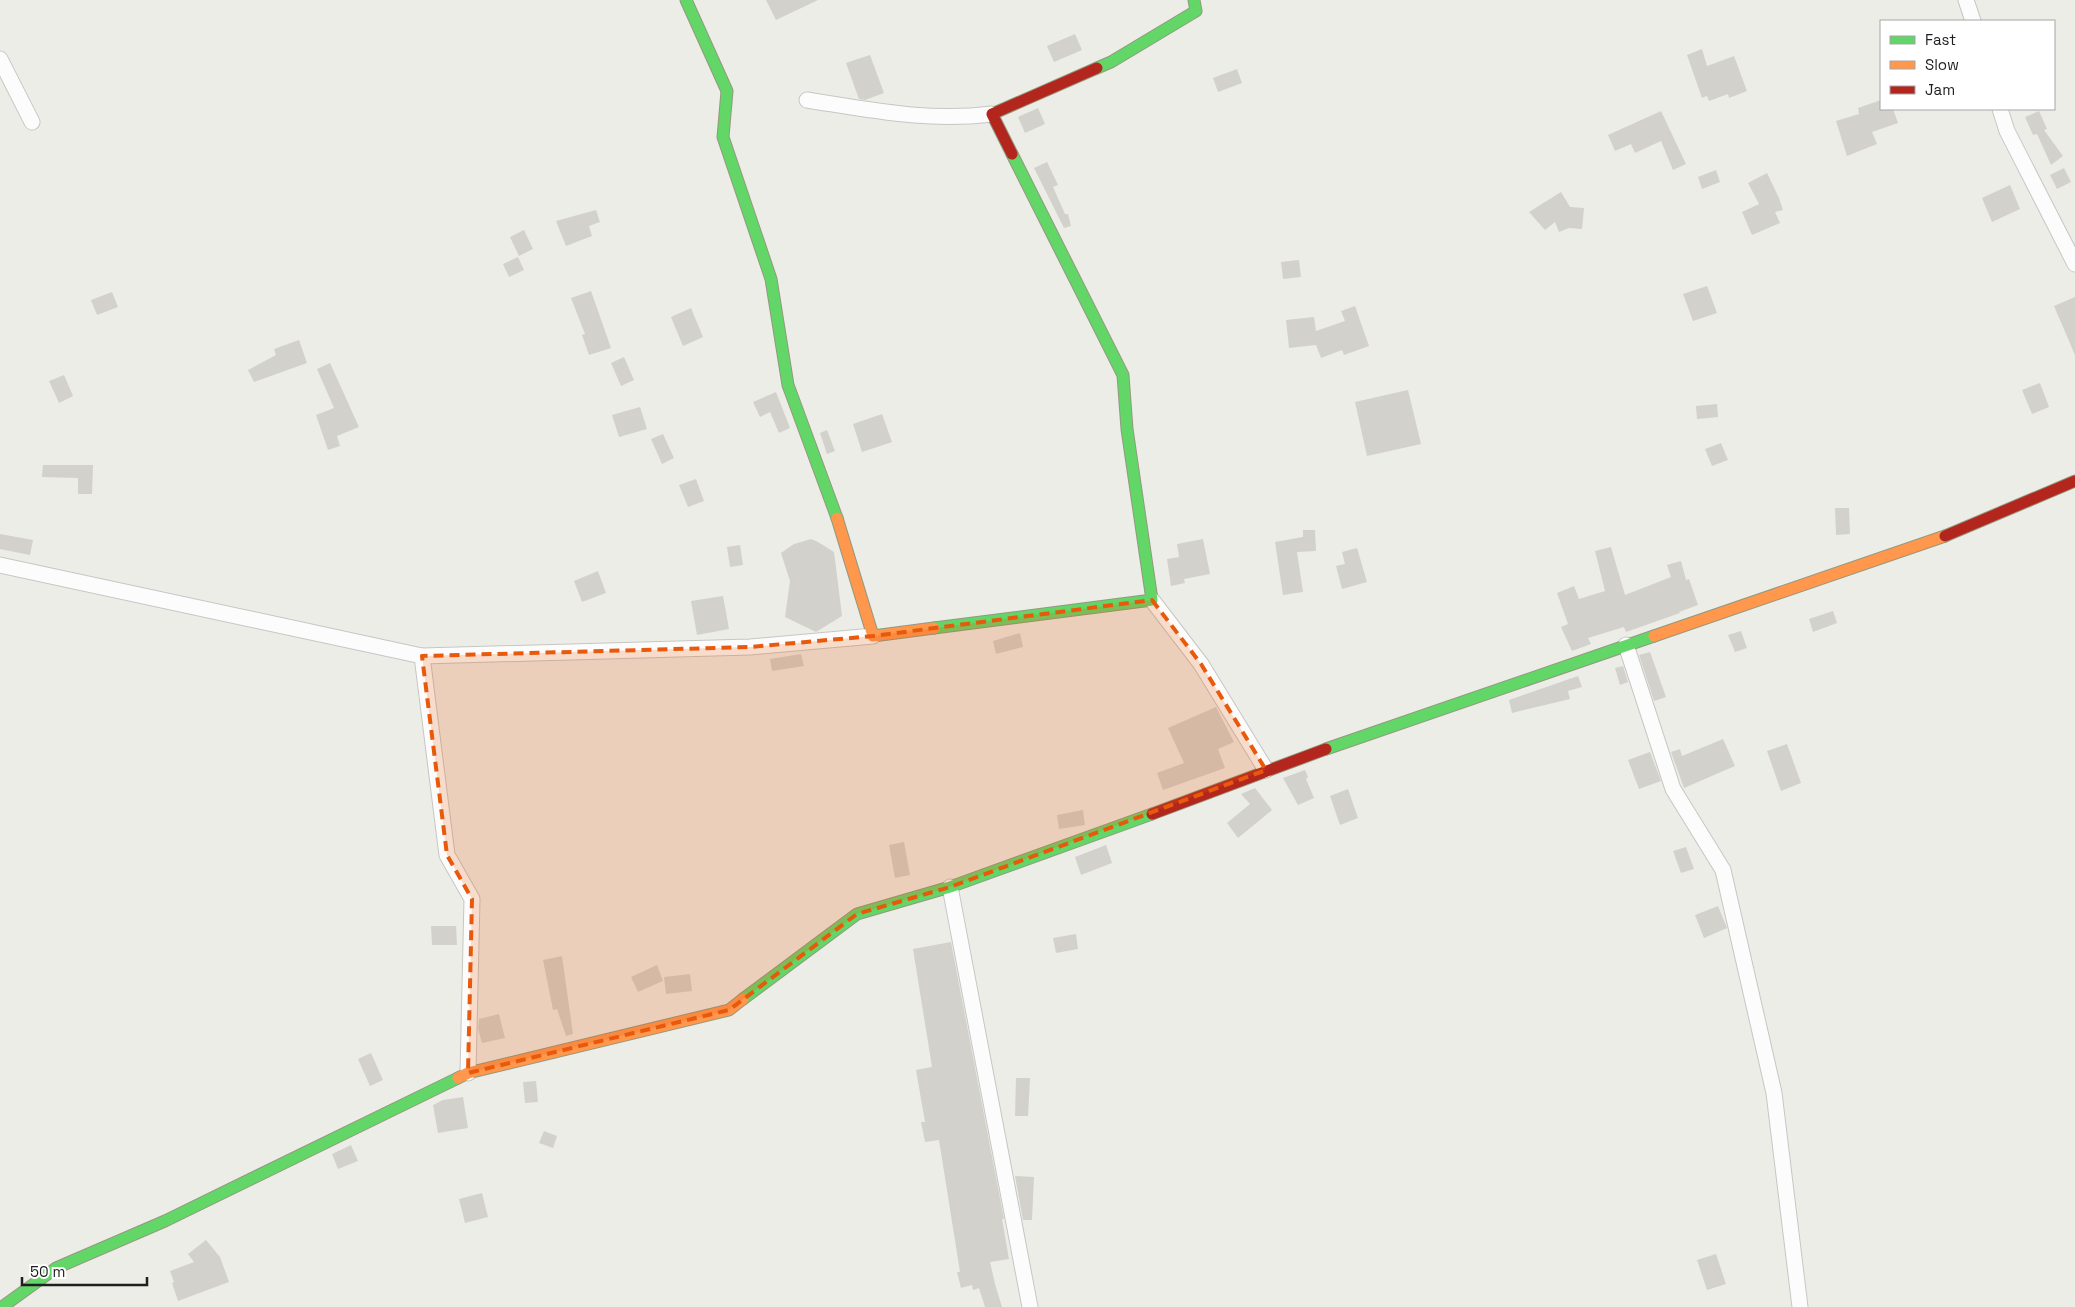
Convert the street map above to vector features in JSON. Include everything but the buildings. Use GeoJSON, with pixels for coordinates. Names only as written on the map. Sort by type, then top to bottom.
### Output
{"type":"FeatureCollection","features":[{"type":"Feature","properties":{"kind":"street"},"geometry":{"type":"LineString","coordinates":[[686,0],[727,91],[723,137],[771,279],[788,385],[843,535],[873,636]]}},
{"type":"Feature","properties":{"kind":"street"},"geometry":{"type":"LineString","coordinates":[[807,100],[921,117],[968,117],[992,114],[1111,62],[1196,11],[1194,0]]}},
{"type":"Feature","properties":{"kind":"street"},"geometry":{"type":"LineString","coordinates":[[1966,0],[1973,20]]}},
{"type":"Feature","properties":{"kind":"street"},"geometry":{"type":"LineString","coordinates":[[0,59],[32,122]]}},
{"type":"Feature","properties":{"kind":"street"},"geometry":{"type":"LineString","coordinates":[[2000,110],[2007,131],[2075,264]]}},
{"type":"Feature","properties":{"kind":"street"},"geometry":{"type":"LineString","coordinates":[[992,114],[1123,375],[1127,429],[1152,600],[1201,664],[1266,770]]}},
{"type":"Feature","properties":{"kind":"street"},"geometry":{"type":"LineString","coordinates":[[2,1307],[56,1268],[165,1221],[468,1073],[729,1010],[857,914],[950,887],[1075,843],[1266,770],[1959,531],[2075,481]]}},
{"type":"Feature","properties":{"kind":"street"},"geometry":{"type":"LineString","coordinates":[[0,565],[422,656],[750,647],[873,636],[1152,600]]}},
{"type":"Feature","properties":{"kind":"street"},"geometry":{"type":"LineString","coordinates":[[1626,645],[1673,789],[1723,870],[1774,1093],[1800,1307]]}},
{"type":"Feature","properties":{"kind":"street"},"geometry":{"type":"LineString","coordinates":[[422,656],[447,855],[472,899],[468,1073]]}},
{"type":"Feature","properties":{"kind":"street"},"geometry":{"type":"LineString","coordinates":[[950,887],[1030,1307]]}},
{"type":"Feature","properties":{"kind":"highlighted area"},"geometry":{"type":"Polygon","coordinates":[[[1152,600],[1201,664],[1266,770],[950,887],[857,914],[729,1010],[468,1073],[472,899],[447,855],[422,656],[750,647],[873,636],[1152,600]]]}},
{"type":"Feature","properties":{"kind":"traffic: fast"},"geometry":{"type":"LineString","coordinates":[[686,0],[727,91],[723,137],[771,279],[788,385],[837,518]]}},
{"type":"Feature","properties":{"kind":"traffic: fast"},"geometry":{"type":"LineString","coordinates":[[1097,68],[1111,62],[1196,11],[1194,0]]}},
{"type":"Feature","properties":{"kind":"traffic: fast"},"geometry":{"type":"LineString","coordinates":[[934,628],[1152,600],[1127,429],[1123,375],[1012,154]]}},
{"type":"Feature","properties":{"kind":"traffic: fast"},"geometry":{"type":"LineString","coordinates":[[1326,749],[1654,636]]}},
{"type":"Feature","properties":{"kind":"traffic: fast"},"geometry":{"type":"LineString","coordinates":[[743,999],[857,914],[950,887],[1152,814]]}},
{"type":"Feature","properties":{"kind":"traffic: fast"},"geometry":{"type":"LineString","coordinates":[[2,1307],[56,1268],[165,1221],[458,1078]]}},
{"type":"Feature","properties":{"kind":"traffic: slow"},"geometry":{"type":"LineString","coordinates":[[837,518],[873,636],[934,628]]}},
{"type":"Feature","properties":{"kind":"traffic: slow"},"geometry":{"type":"LineString","coordinates":[[1654,636],[1945,536]]}},
{"type":"Feature","properties":{"kind":"traffic: slow"},"geometry":{"type":"LineString","coordinates":[[458,1078],[468,1073],[729,1010],[743,999]]}},
{"type":"Feature","properties":{"kind":"traffic: jam"},"geometry":{"type":"LineString","coordinates":[[1012,154],[992,114],[1097,68]]}},
{"type":"Feature","properties":{"kind":"traffic: jam"},"geometry":{"type":"LineString","coordinates":[[1945,536],[2075,481]]}},
{"type":"Feature","properties":{"kind":"traffic: jam"},"geometry":{"type":"LineString","coordinates":[[1152,814],[1326,749]]}}]}
